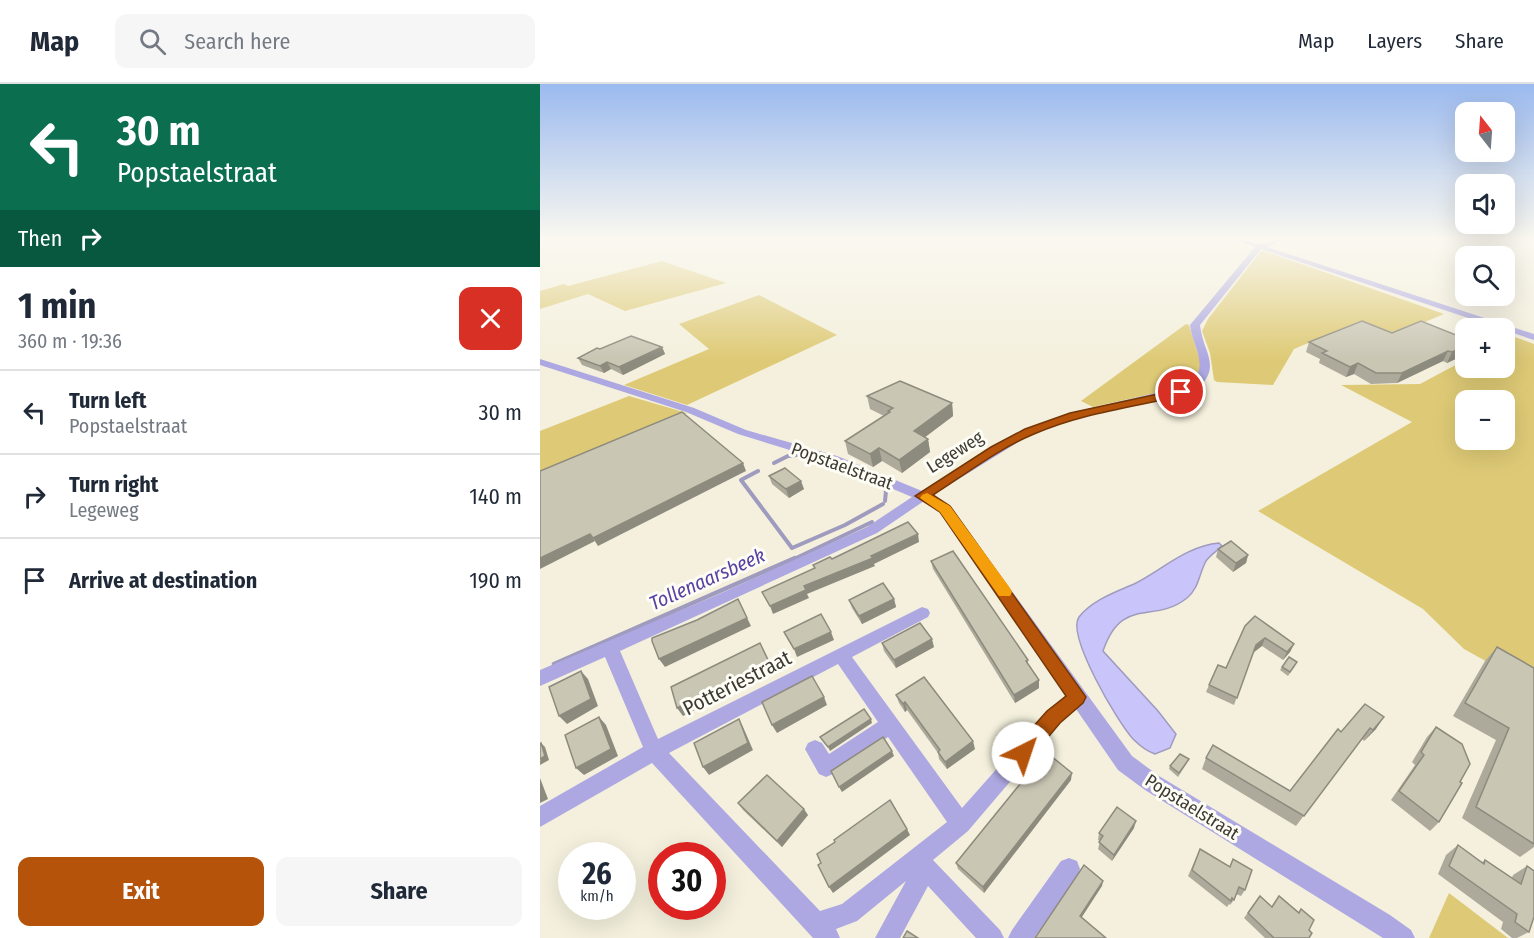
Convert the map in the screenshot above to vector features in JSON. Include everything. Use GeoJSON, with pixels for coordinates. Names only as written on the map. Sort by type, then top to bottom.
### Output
{"type":"FeatureCollection","features":[{"type":"Feature","properties":{"kind":"street","name":"Legeweg"},"geometry":{"type":"LineString","coordinates":[[540,678],[848,542],[890,519],[922,496],[1029,431],[1074,415],[1194,387],[1206,374],[1206,365],[1195,332],[1195,325],[1233,279]]}},
{"type":"Feature","properties":{"kind":"street"},"geometry":{"type":"LineString","coordinates":[[1356,279],[1534,337]]}},
{"type":"Feature","properties":{"kind":"street","name":"Popstaelstraat"},"geometry":{"type":"LineString","coordinates":[[540,363],[690,410],[742,432],[833,459],[934,501],[945,509],[1125,763],[1152,783],[1382,922],[1403,938]]}},
{"type":"Feature","properties":{"kind":"street","name":"Potteriestraat"},"geometry":{"type":"LineString","coordinates":[[540,817],[654,750],[922,613]]}},
{"type":"Feature","properties":{"kind":"street"},"geometry":{"type":"LineString","coordinates":[[610,648],[654,750],[822,931],[921,864],[961,825],[1054,717],[1077,697]]}},
{"type":"Feature","properties":{"kind":"street"},"geometry":{"type":"LineString","coordinates":[[841,655],[961,825]]}},
{"type":"Feature","properties":{"kind":"street"},"geometry":{"type":"LineString","coordinates":[[815,749],[826,767],[890,725]]}},
{"type":"Feature","properties":{"kind":"street"},"geometry":{"type":"LineString","coordinates":[[887,938],[921,864]]}},
{"type":"Feature","properties":{"kind":"street"},"geometry":{"type":"LineString","coordinates":[[921,864],[992,938]]}},
{"type":"Feature","properties":{"kind":"street"},"geometry":{"type":"LineString","coordinates":[[1020,938],[1069,869]]}},
{"type":"Feature","properties":{"kind":"shaded area"},"geometry":{"type":"Polygon","coordinates":[[[595,279],[714,279],[726,283],[625,311],[588,294],[540,309],[540,291],[564,284],[568,286],[595,279]]]}},
{"type":"Feature","properties":{"kind":"shaded area"},"geometry":{"type":"Polygon","coordinates":[[[1239,279],[1344,279],[1444,314],[1384,339],[1349,326],[1294,349],[1273,385],[1214,380],[1210,353],[1202,331],[1208,319],[1239,279]]]}},
{"type":"Feature","properties":{"kind":"shaded area"},"geometry":{"type":"Polygon","coordinates":[[[759,295],[837,335],[687,405],[624,385],[709,349],[679,324],[759,295]]]}},
{"type":"Feature","properties":{"kind":"shaded area"},"geometry":{"type":"Polygon","coordinates":[[[1186,324],[1189,325],[1201,363],[1201,374],[1183,387],[1093,407],[1081,401],[1186,324]]]}},
{"type":"Feature","properties":{"kind":"shaded area"},"geometry":{"type":"Polygon","coordinates":[[[1515,337],[1534,344],[1534,688],[1464,649],[1423,609],[1258,511],[1412,422],[1341,385],[1420,384],[1455,365],[1455,378],[1515,378],[1515,337]]]}},
{"type":"Feature","properties":{"kind":"shaded area"},"geometry":{"type":"Polygon","coordinates":[[[629,396],[687,413],[540,476],[540,431],[629,396]]]}},
{"type":"Feature","properties":{"kind":"shaded area"},"geometry":{"type":"Polygon","coordinates":[[[1219,543],[1222,546],[1206,561],[1196,585],[1187,598],[1174,606],[1129,617],[1119,623],[1103,651],[1176,734],[1170,748],[1155,754],[1143,748],[1133,739],[1106,698],[1086,659],[1080,641],[1077,627],[1079,617],[1097,601],[1134,584],[1185,554],[1219,543]]]}},
{"type":"Feature","properties":{"kind":"shaded area"},"geometry":{"type":"Polygon","coordinates":[[[1449,893],[1508,938],[1429,938],[1449,893]]]}},
{"type":"Feature","properties":{"kind":"building"},"geometry":{"type":"Polygon","coordinates":[[[1362,321],[1392,333],[1421,321],[1455,335],[1455,351],[1448,351],[1402,373],[1376,373],[1358,363],[1350,367],[1322,353],[1327,351],[1309,342],[1362,321]]]}},
{"type":"Feature","properties":{"kind":"building"},"geometry":{"type":"Polygon","coordinates":[[[631,336],[662,347],[619,367],[607,362],[600,366],[578,358],[597,348],[600,349],[631,336]]]}},
{"type":"Feature","properties":{"kind":"building"},"geometry":{"type":"Polygon","coordinates":[[[900,381],[952,403],[914,431],[928,439],[899,460],[879,448],[870,454],[845,441],[893,408],[867,396],[900,381]]]}},
{"type":"Feature","properties":{"kind":"building"},"geometry":{"type":"Polygon","coordinates":[[[682,412],[743,463],[593,538],[590,534],[540,558],[540,471],[682,412]]]}},
{"type":"Feature","properties":{"kind":"building"},"geometry":{"type":"Polygon","coordinates":[[[785,468],[801,481],[786,489],[769,476],[785,468]]]}},
{"type":"Feature","properties":{"kind":"building"},"geometry":{"type":"Polygon","coordinates":[[[908,522],[918,534],[871,556],[873,558],[804,586],[806,590],[770,606],[762,592],[815,568],[813,565],[830,557],[832,559],[908,522]]]}},
{"type":"Feature","properties":{"kind":"building"},"geometry":{"type":"Polygon","coordinates":[[[1231,541],[1248,555],[1236,563],[1218,549],[1231,541]]]}},
{"type":"Feature","properties":{"kind":"building"},"geometry":{"type":"Polygon","coordinates":[[[953,551],[1028,660],[1026,661],[1039,680],[1014,695],[931,561],[953,551]]]}},
{"type":"Feature","properties":{"kind":"building"},"geometry":{"type":"Polygon","coordinates":[[[883,583],[894,599],[859,616],[849,600],[883,583]]]}},
{"type":"Feature","properties":{"kind":"building"},"geometry":{"type":"Polygon","coordinates":[[[738,599],[747,618],[659,659],[652,638],[697,620],[738,599]]]}},
{"type":"Feature","properties":{"kind":"building"},"geometry":{"type":"Polygon","coordinates":[[[821,614],[831,632],[794,649],[784,632],[821,614]]]}},
{"type":"Feature","properties":{"kind":"building"},"geometry":{"type":"Polygon","coordinates":[[[1255,616],[1294,644],[1287,652],[1265,638],[1256,645],[1237,698],[1209,685],[1218,665],[1226,668],[1245,626],[1255,616]]]}},
{"type":"Feature","properties":{"kind":"building"},"geometry":{"type":"Polygon","coordinates":[[[920,623],[932,639],[894,660],[882,643],[920,623]]]}},
{"type":"Feature","properties":{"kind":"building"},"geometry":{"type":"Polygon","coordinates":[[[760,643],[769,662],[726,686],[725,684],[677,708],[671,687],[760,643]]]}},
{"type":"Feature","properties":{"kind":"building"},"geometry":{"type":"Polygon","coordinates":[[[1497,647],[1534,668],[1534,844],[1476,807],[1509,728],[1465,703],[1497,647]]]}},
{"type":"Feature","properties":{"kind":"building"},"geometry":{"type":"Polygon","coordinates":[[[1289,657],[1297,662],[1290,672],[1282,667],[1289,657]]]}},
{"type":"Feature","properties":{"kind":"building"},"geometry":{"type":"Polygon","coordinates":[[[581,671],[591,699],[559,716],[549,687],[581,671]]]}},
{"type":"Feature","properties":{"kind":"building"},"geometry":{"type":"Polygon","coordinates":[[[812,676],[824,697],[772,725],[762,702],[812,676]]]}},
{"type":"Feature","properties":{"kind":"building"},"geometry":{"type":"Polygon","coordinates":[[[924,677],[973,741],[945,762],[938,752],[940,750],[905,702],[903,704],[896,695],[924,677]]]}},
{"type":"Feature","properties":{"kind":"building"},"geometry":{"type":"Polygon","coordinates":[[[1365,704],[1384,717],[1373,730],[1370,728],[1304,816],[1206,758],[1213,745],[1290,791],[1338,729],[1341,732],[1365,704]]]}},
{"type":"Feature","properties":{"kind":"building"},"geometry":{"type":"Polygon","coordinates":[[[864,709],[871,719],[828,747],[820,737],[864,709]]]}},
{"type":"Feature","properties":{"kind":"building"},"geometry":{"type":"Polygon","coordinates":[[[599,717],[611,749],[576,768],[565,735],[599,717]]]}},
{"type":"Feature","properties":{"kind":"building"},"geometry":{"type":"Polygon","coordinates":[[[739,719],[748,743],[703,767],[694,743],[739,719]]]}},
{"type":"Feature","properties":{"kind":"building"},"geometry":{"type":"Polygon","coordinates":[[[1436,727],[1462,744],[1470,764],[1460,782],[1462,783],[1439,822],[1399,791],[1424,755],[1421,752],[1436,727]]]}},
{"type":"Feature","properties":{"kind":"building"},"geometry":{"type":"Polygon","coordinates":[[[883,737],[892,751],[839,787],[831,771],[883,737]]]}},
{"type":"Feature","properties":{"kind":"building"},"geometry":{"type":"Polygon","coordinates":[[[540,744],[545,756],[540,759],[540,744]]]}},
{"type":"Feature","properties":{"kind":"building"},"geometry":{"type":"Polygon","coordinates":[[[1046,752],[1072,773],[983,887],[956,863],[1046,752]]]}},
{"type":"Feature","properties":{"kind":"building"},"geometry":{"type":"Polygon","coordinates":[[[1180,754],[1189,759],[1179,773],[1170,766],[1180,754]]]}},
{"type":"Feature","properties":{"kind":"building"},"geometry":{"type":"Polygon","coordinates":[[[767,775],[804,809],[777,841],[738,803],[767,775]]]}},
{"type":"Feature","properties":{"kind":"building"},"geometry":{"type":"Polygon","coordinates":[[[890,800],[907,829],[829,887],[818,865],[821,863],[817,854],[890,800]]]}},
{"type":"Feature","properties":{"kind":"building"},"geometry":{"type":"Polygon","coordinates":[[[1117,807],[1136,821],[1114,855],[1099,842],[1103,836],[1099,833],[1117,807]]]}},
{"type":"Feature","properties":{"kind":"building"},"geometry":{"type":"Polygon","coordinates":[[[1458,845],[1484,864],[1485,860],[1521,884],[1527,866],[1534,871],[1534,917],[1529,932],[1515,922],[1517,914],[1449,866],[1458,845]]]}},
{"type":"Feature","properties":{"kind":"building"},"geometry":{"type":"Polygon","coordinates":[[[1200,849],[1230,867],[1233,859],[1252,870],[1245,890],[1239,887],[1234,900],[1232,898],[1231,901],[1192,870],[1200,849]]]}},
{"type":"Feature","properties":{"kind":"building"},"geometry":{"type":"Polygon","coordinates":[[[1084,865],[1103,881],[1080,916],[1106,938],[1035,938],[1084,865]]]}},
{"type":"Feature","properties":{"kind":"building"},"geometry":{"type":"Polygon","coordinates":[[[1260,896],[1272,907],[1279,896],[1299,913],[1301,909],[1314,920],[1309,930],[1312,933],[1309,938],[1274,938],[1248,913],[1260,896]]]}},
{"type":"Feature","properties":{"kind":"building"},"geometry":{"type":"Polygon","coordinates":[[[907,931],[918,938],[903,938],[907,931]]]}},
{"type":"Feature","properties":{"kind":"waterway","name":"Tollenaarsbeek"},"geometry":{"type":"LineString","coordinates":[[774,463],[788,456],[805,454]]}},
{"type":"Feature","properties":{"kind":"waterway","name":"Tollenaarsbeek"},"geometry":{"type":"LineString","coordinates":[[758,471],[741,480],[792,548],[845,525],[883,504]]}},
{"type":"Feature","properties":{"kind":"waterway","name":"Tollenaarsbeek"},"geometry":{"type":"LineString","coordinates":[[851,471],[881,485],[886,491],[885,501]]}},
{"type":"Feature","properties":{"kind":"waterway","name":"Tollenaarsbeek"},"geometry":{"type":"LineString","coordinates":[[792,560],[872,522]]}},
{"type":"Feature","properties":{"kind":"waterway","name":"Tollenaarsbeek"},"geometry":{"type":"LineString","coordinates":[[554,664],[795,558]]}},
{"type":"Feature","properties":{"kind":"slow traffic"},"geometry":{"type":"LineString","coordinates":[[927,498],[945,509],[1004,592]]}},
{"type":"Feature","properties":{"kind":"route"},"geometry":{"type":"LineString","coordinates":[[1023,753],[1054,717],[1077,697],[945,509],[922,496],[1029,431],[1074,415],[1181,392]]}}]}
